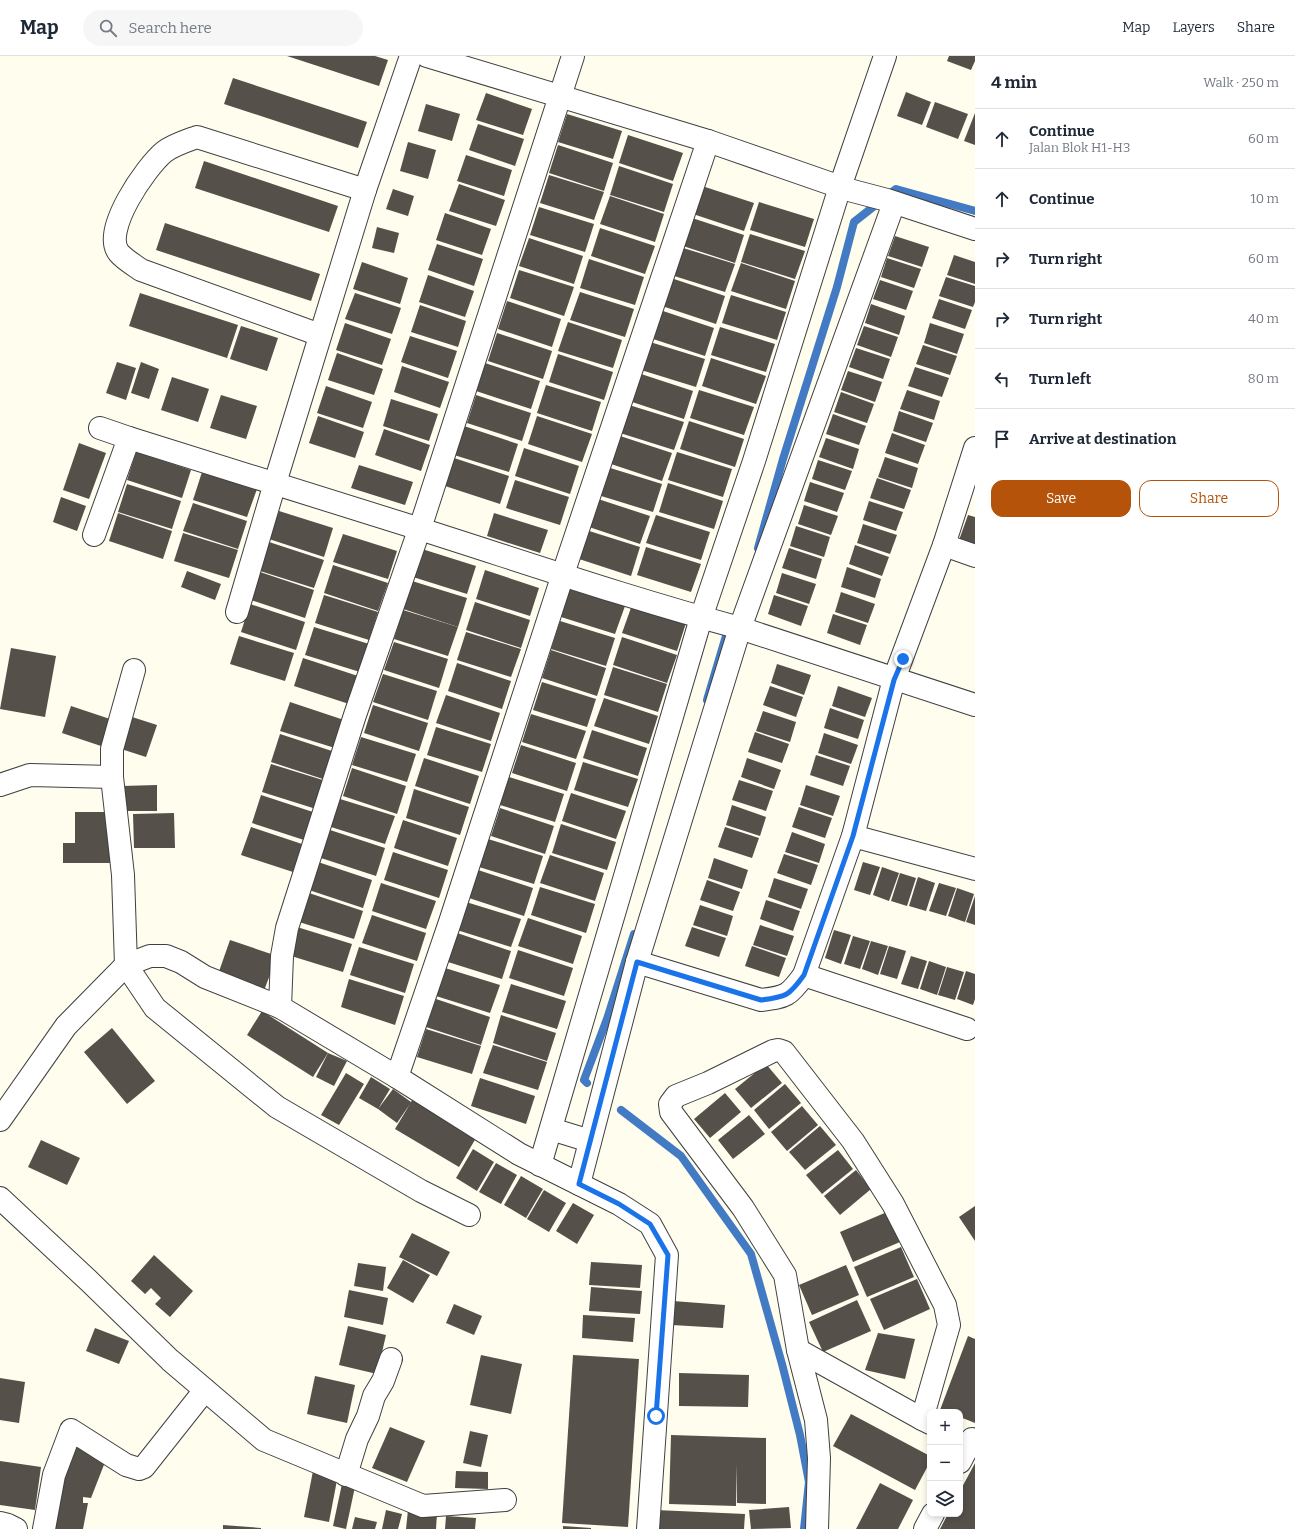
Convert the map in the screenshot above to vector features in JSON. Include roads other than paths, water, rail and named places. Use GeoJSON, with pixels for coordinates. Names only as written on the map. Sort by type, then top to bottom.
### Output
{"type":"FeatureCollection","features":[{"type":"Feature","properties":{"kind":"street"},"geometry":{"type":"LineString","coordinates":[[237,612],[365,190],[410,56]]}},
{"type":"Feature","properties":{"kind":"street"},"geometry":{"type":"LineString","coordinates":[[427,56],[708,141],[844,188],[891,201],[975,229]]}},
{"type":"Feature","properties":{"kind":"street"},"geometry":{"type":"LineString","coordinates":[[280,1007],[282,956],[287,928],[573,56]]}},
{"type":"Feature","properties":{"kind":"street"},"geometry":{"type":"LineString","coordinates":[[540,1165],[754,461],[886,56]]}},
{"type":"Feature","properties":{"kind":"street"},"geometry":{"type":"LineString","coordinates":[[320,335],[141,270],[118,252],[114,239],[118,220],[130,194],[146,171],[164,152],[183,142],[197,138],[365,190]]}},
{"type":"Feature","properties":{"kind":"street"},"geometry":{"type":"LineString","coordinates":[[397,1077],[450,922],[563,576],[708,141]]}},
{"type":"Feature","properties":{"kind":"street"},"geometry":{"type":"LineString","coordinates":[[579,1184],[637,962],[736,627],[891,201]]}},
{"type":"Feature","properties":{"kind":"street"},"geometry":{"type":"LineString","coordinates":[[100,428],[563,576],[736,627],[894,680],[975,705]]}},
{"type":"Feature","properties":{"kind":"street"},"geometry":{"type":"LineString","coordinates":[[94,535],[129,438]]}},
{"type":"Feature","properties":{"kind":"street"},"geometry":{"type":"LineString","coordinates":[[637,962],[761,1000],[782,997],[795,987],[804,975],[853,836],[894,680],[944,545],[975,448]]}},
{"type":"Feature","properties":{"kind":"street"},"geometry":{"type":"LineString","coordinates":[[944,545],[975,556]]}},
{"type":"Feature","properties":{"kind":"street"},"geometry":{"type":"LineString","coordinates":[[134,670],[112,749],[112,777],[123,875],[126,965],[155,1008],[277,1107],[421,1191],[469,1216]]}},
{"type":"Feature","properties":{"kind":"street"},"geometry":{"type":"LineString","coordinates":[[0,785],[30,775],[112,777]]}},
{"type":"Feature","properties":{"kind":"street"},"geometry":{"type":"LineString","coordinates":[[853,836],[975,869]]}},
{"type":"Feature","properties":{"kind":"street"},"geometry":{"type":"LineString","coordinates":[[0,1120],[66,1026],[126,965],[150,956],[166,956],[181,962],[205,977],[254,998],[280,1007],[397,1077],[519,1154],[619,1204],[650,1224],[668,1255],[648,1529]]}},
{"type":"Feature","properties":{"kind":"street"},"geometry":{"type":"LineString","coordinates":[[804,975],[967,1029]]}},
{"type":"Feature","properties":{"kind":"street"},"geometry":{"type":"LineString","coordinates":[[798,1350],[926,1421],[949,1324],[945,1305],[894,1204],[853,1140],[784,1052],[778,1050],[676,1096],[670,1104],[671,1112],[743,1208],[785,1275],[798,1350],[816,1420],[819,1458],[817,1529]]}},
{"type":"Feature","properties":{"kind":"street"},"geometry":{"type":"LineString","coordinates":[[551,1128],[590,1141]]}},
{"type":"Feature","properties":{"kind":"street"},"geometry":{"type":"LineString","coordinates":[[1,1201],[89,1281],[170,1360],[264,1440],[423,1506],[506,1500]]}},
{"type":"Feature","properties":{"kind":"street"},"geometry":{"type":"LineString","coordinates":[[346,1474],[357,1439],[368,1416],[374,1396],[383,1381],[391,1359]]}},
{"type":"Feature","properties":{"kind":"street"},"geometry":{"type":"LineString","coordinates":[[44,1529],[54,1474],[71,1430],[126,1465],[139,1470],[144,1467],[205,1390]]}},
{"type":"Feature","properties":{"kind":"street"},"geometry":{"type":"LineString","coordinates":[[963,1454],[969,1438]]}},
{"type":"Feature","properties":{"kind":"street"},"geometry":{"type":"LineString","coordinates":[[925,1529],[931,1517]]}},
{"type":"Feature","properties":{"kind":"street"},"geometry":{"type":"LineString","coordinates":[[0,1523],[16,1529]]}},
{"type":"Feature","properties":{"kind":"waterway"},"geometry":{"type":"LineString","coordinates":[[758,548],[783,459],[837,287],[854,222],[896,189],[975,211]]}},
{"type":"Feature","properties":{"kind":"waterway"},"geometry":{"type":"LineString","coordinates":[[707,700],[726,636]]}},
{"type":"Feature","properties":{"kind":"waterway"},"geometry":{"type":"LineString","coordinates":[[587,1083],[584,1080],[607,1019],[634,934]]}},
{"type":"Feature","properties":{"kind":"waterway"},"geometry":{"type":"LineString","coordinates":[[621,1110],[681,1156],[751,1254],[800,1435],[809,1482],[804,1529]]}}]}
